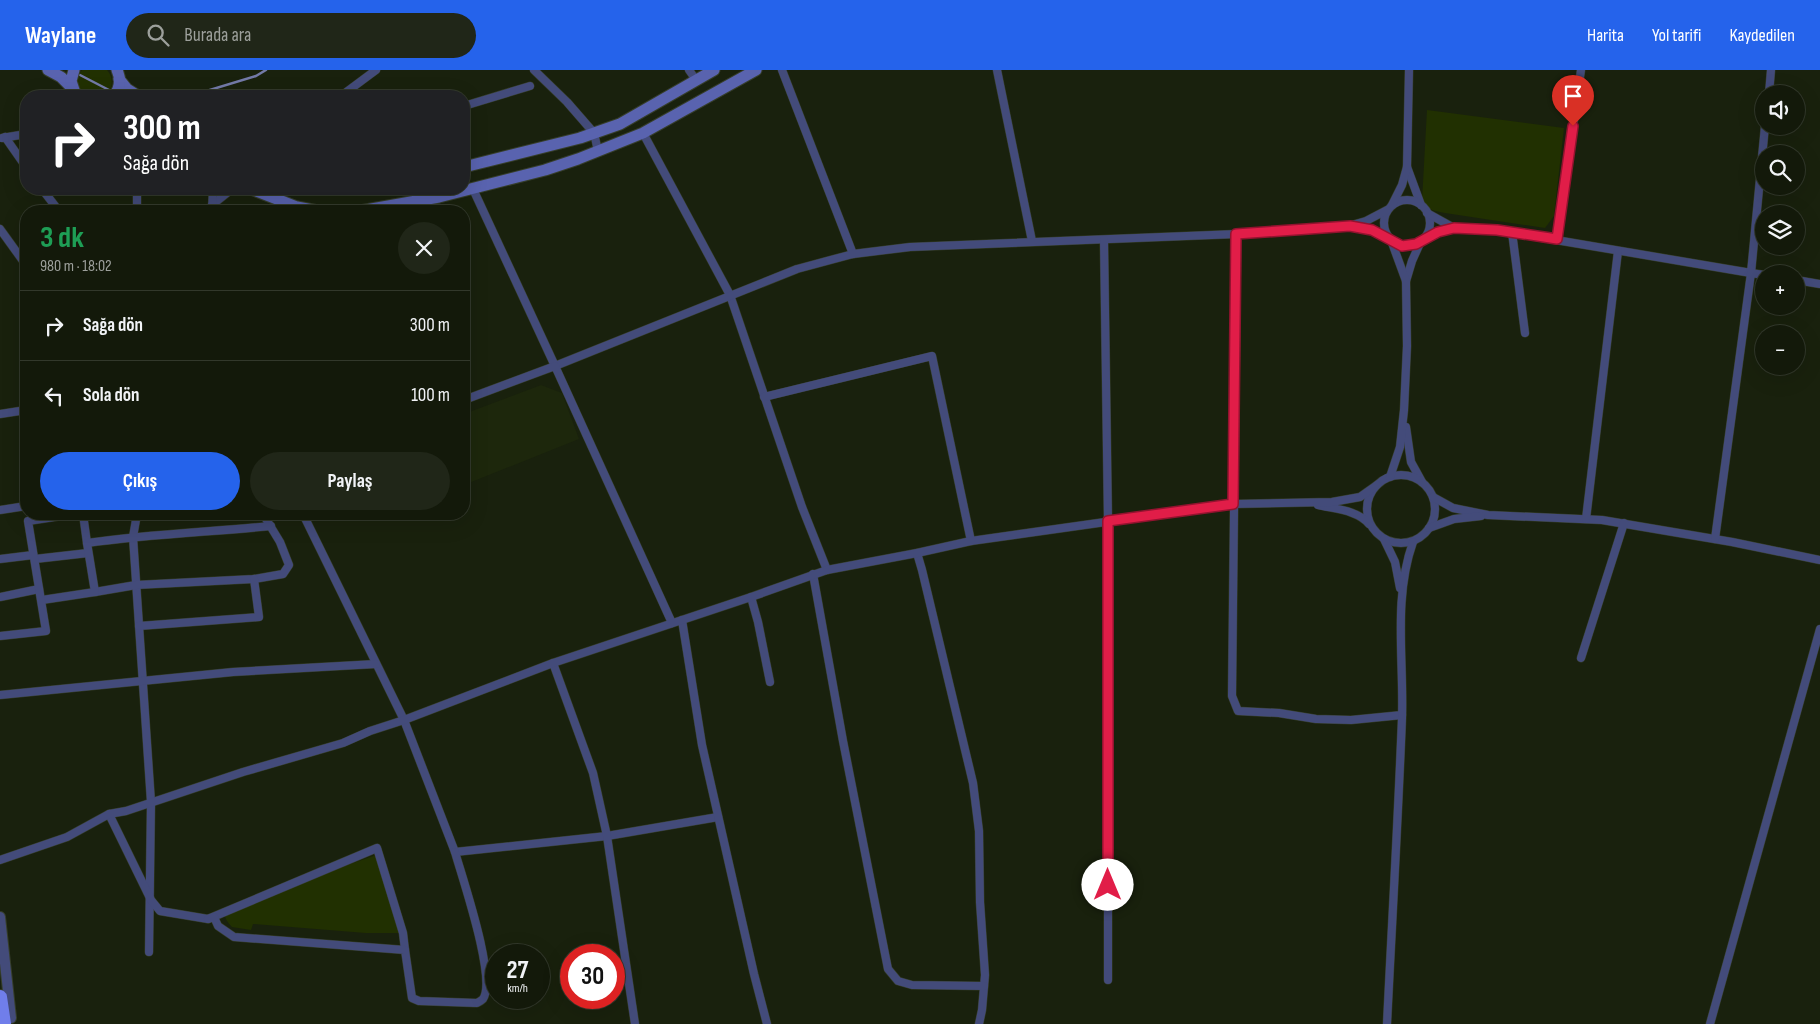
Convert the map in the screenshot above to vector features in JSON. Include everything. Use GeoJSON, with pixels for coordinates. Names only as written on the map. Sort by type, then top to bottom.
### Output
{"type":"FeatureCollection","features":[{"type":"Feature","properties":{"kind":"highway"},"geometry":{"type":"LineString","coordinates":[[0,997],[9,1022]]}},
{"type":"Feature","properties":{"kind":"main road"},"geometry":{"type":"LineString","coordinates":[[48,70],[61,77],[71,90]]}},
{"type":"Feature","properties":{"kind":"main road"},"geometry":{"type":"LineString","coordinates":[[72,90],[71,76],[74,70]]}},
{"type":"Feature","properties":{"kind":"main road"},"geometry":{"type":"LineString","coordinates":[[470,166],[580,138],[620,124],[714,70]]}},
{"type":"Feature","properties":{"kind":"main road"},"geometry":{"type":"LineString","coordinates":[[470,190],[545,170],[643,133],[756,70]]}},
{"type":"Feature","properties":{"kind":"main road"},"geometry":{"type":"LineString","coordinates":[[117,90],[119,87],[118,73]]}},
{"type":"Feature","properties":{"kind":"main road"},"geometry":{"type":"LineString","coordinates":[[118,73],[129,90]]}},
{"type":"Feature","properties":{"kind":"main road"},"geometry":{"type":"LineString","coordinates":[[264,195],[291,205]]}},
{"type":"Feature","properties":{"kind":"main road"},"geometry":{"type":"LineString","coordinates":[[400,205],[445,195]]}},
{"type":"Feature","properties":{"kind":"street"},"geometry":{"type":"LineString","coordinates":[[349,90],[376,70]]}},
{"type":"Feature","properties":{"kind":"street"},"geometry":{"type":"LineString","coordinates":[[534,70],[567,102],[594,133],[598,151]]}},
{"type":"Feature","properties":{"kind":"street"},"geometry":{"type":"LineString","coordinates":[[689,70],[696,80]]}},
{"type":"Feature","properties":{"kind":"street"},"geometry":{"type":"LineString","coordinates":[[782,70],[853,254]]}},
{"type":"Feature","properties":{"kind":"street"},"geometry":{"type":"LineString","coordinates":[[998,70],[1032,241]]}},
{"type":"Feature","properties":{"kind":"street"},"geometry":{"type":"LineString","coordinates":[[1406,281],[1391,239],[1385,231],[1384,223],[1385,215],[1402,185],[1407,167],[1409,70]]}},
{"type":"Feature","properties":{"kind":"street"},"geometry":{"type":"LineString","coordinates":[[1557,239],[1581,70]]}},
{"type":"Feature","properties":{"kind":"street"},"geometry":{"type":"LineString","coordinates":[[1770,85],[1771,70]]}},
{"type":"Feature","properties":{"kind":"street"},"geometry":{"type":"LineString","coordinates":[[470,104],[530,86]]}},
{"type":"Feature","properties":{"kind":"street"},"geometry":{"type":"LineString","coordinates":[[643,133],[730,296],[802,507],[827,570]]}},
{"type":"Feature","properties":{"kind":"street"},"geometry":{"type":"LineString","coordinates":[[2,138],[20,135]]}},
{"type":"Feature","properties":{"kind":"street"},"geometry":{"type":"LineString","coordinates":[[1715,539],[1751,272],[1764,135]]}},
{"type":"Feature","properties":{"kind":"street"},"geometry":{"type":"LineString","coordinates":[[2,138],[20,160]]}},
{"type":"Feature","properties":{"kind":"street"},"geometry":{"type":"LineString","coordinates":[[1390,477],[1400,447],[1404,410],[1407,346],[1406,281],[1412,261],[1429,230],[1430,223],[1407,167]]}},
{"type":"Feature","properties":{"kind":"street"},"geometry":{"type":"LineString","coordinates":[[473,189],[556,366],[672,623]]}},
{"type":"Feature","properties":{"kind":"street"},"geometry":{"type":"LineString","coordinates":[[215,205],[226,195]]}},
{"type":"Feature","properties":{"kind":"street"},"geometry":{"type":"LineString","coordinates":[[470,398],[556,366],[797,269],[853,254],[910,248],[1032,241],[1236,234],[1350,226],[1366,221],[1402,200],[1410,200],[1421,205]]}},
{"type":"Feature","properties":{"kind":"street"},"geometry":{"type":"LineString","coordinates":[[1427,213],[1454,228]]}},
{"type":"Feature","properties":{"kind":"street"},"geometry":{"type":"LineString","coordinates":[[1350,226],[1372,230],[1402,246],[1410,246],[1438,232],[1454,228],[1512,232],[1755,273]]}},
{"type":"Feature","properties":{"kind":"street"},"geometry":{"type":"LineString","coordinates":[[0,229],[20,257]]}},
{"type":"Feature","properties":{"kind":"street"},"geometry":{"type":"LineString","coordinates":[[1512,232],[1525,333]]}},
{"type":"Feature","properties":{"kind":"street"},"geometry":{"type":"LineString","coordinates":[[1236,234],[1232,696],[1238,711],[1279,713],[1316,719],[1351,720],[1402,716]]}},
{"type":"Feature","properties":{"kind":"street"},"geometry":{"type":"LineString","coordinates":[[1104,240],[1108,521],[1108,980]]}},
{"type":"Feature","properties":{"kind":"street"},"geometry":{"type":"LineString","coordinates":[[1586,519],[1618,251]]}},
{"type":"Feature","properties":{"kind":"street"},"geometry":{"type":"LineString","coordinates":[[1805,282],[1820,284]]}},
{"type":"Feature","properties":{"kind":"street"},"geometry":{"type":"LineString","coordinates":[[764,397],[932,356],[971,542]]}},
{"type":"Feature","properties":{"kind":"street"},"geometry":{"type":"LineString","coordinates":[[1309,502],[1365,518],[1378,535],[1396,543],[1413,542],[1421,538],[1430,528],[1435,516],[1435,507],[1433,498],[1411,462],[1404,410]]}},
{"type":"Feature","properties":{"kind":"street"},"geometry":{"type":"LineString","coordinates":[[0,414],[20,411]]}},
{"type":"Feature","properties":{"kind":"street"},"geometry":{"type":"LineString","coordinates":[[0,860],[67,837],[109,814],[126,811],[244,772],[344,743],[370,731],[404,720],[552,663],[827,570],[971,542],[1233,504],[1332,502],[1360,496],[1390,477],[1404,475],[1423,483]]}},
{"type":"Feature","properties":{"kind":"street"},"geometry":{"type":"LineString","coordinates":[[1371,525],[1367,505],[1370,494],[1377,485]]}},
{"type":"Feature","properties":{"kind":"street"},"geometry":{"type":"LineString","coordinates":[[1433,498],[1453,508],[1488,515],[1586,519],[1624,523],[1820,560]]}},
{"type":"Feature","properties":{"kind":"street"},"geometry":{"type":"LineString","coordinates":[[0,510],[20,507]]}},
{"type":"Feature","properties":{"kind":"street"},"geometry":{"type":"LineString","coordinates":[[1430,528],[1454,519],[1488,515]]}},
{"type":"Feature","properties":{"kind":"street"},"geometry":{"type":"LineString","coordinates":[[0,636],[46,631],[28,521],[35,520]]}},
{"type":"Feature","properties":{"kind":"street"},"geometry":{"type":"LineString","coordinates":[[83,520],[95,592]]}},
{"type":"Feature","properties":{"kind":"street"},"geometry":{"type":"LineString","coordinates":[[136,520],[133,536],[151,802],[149,952]]}},
{"type":"Feature","properties":{"kind":"street"},"geometry":{"type":"LineString","coordinates":[[42,600],[136,585],[254,579],[283,574],[288,565],[280,542],[267,520]]}},
{"type":"Feature","properties":{"kind":"street"},"geometry":{"type":"LineString","coordinates":[[208,919],[377,848],[403,933],[412,998],[419,1001],[477,1003],[483,998],[486,982],[482,948],[455,852],[404,720],[306,520]]}},
{"type":"Feature","properties":{"kind":"street"},"geometry":{"type":"LineString","coordinates":[[1580,658],[1624,523]]}},
{"type":"Feature","properties":{"kind":"street"},"geometry":{"type":"LineString","coordinates":[[86,543],[133,536],[192,534],[271,526]]}},
{"type":"Feature","properties":{"kind":"street"},"geometry":{"type":"LineString","coordinates":[[1384,539],[1395,562],[1401,594],[1402,716],[1387,1024]]}},
{"type":"Feature","properties":{"kind":"street"},"geometry":{"type":"LineString","coordinates":[[1401,594],[1408,556],[1413,542]]}},
{"type":"Feature","properties":{"kind":"street"},"geometry":{"type":"LineString","coordinates":[[0,559],[88,553]]}},
{"type":"Feature","properties":{"kind":"street"},"geometry":{"type":"LineString","coordinates":[[917,553],[927,588],[972,783],[978,831],[985,975],[979,1024]]}},
{"type":"Feature","properties":{"kind":"street"},"geometry":{"type":"LineString","coordinates":[[813,574],[844,751],[888,969],[898,981],[912,985],[984,986]]}},
{"type":"Feature","properties":{"kind":"street"},"geometry":{"type":"LineString","coordinates":[[139,626],[259,617],[254,579]]}},
{"type":"Feature","properties":{"kind":"street"},"geometry":{"type":"LineString","coordinates":[[0,597],[39,589]]}},
{"type":"Feature","properties":{"kind":"street"},"geometry":{"type":"LineString","coordinates":[[751,597],[770,682]]}},
{"type":"Feature","properties":{"kind":"street"},"geometry":{"type":"LineString","coordinates":[[682,620],[702,745],[767,1024]]}},
{"type":"Feature","properties":{"kind":"street"},"geometry":{"type":"LineString","coordinates":[[1710,1024],[1820,629]]}},
{"type":"Feature","properties":{"kind":"street"},"geometry":{"type":"LineString","coordinates":[[552,663],[593,773],[607,836],[636,1024]]}},
{"type":"Feature","properties":{"kind":"street"},"geometry":{"type":"LineString","coordinates":[[0,695],[233,672],[376,664]]}},
{"type":"Feature","properties":{"kind":"street"},"geometry":{"type":"LineString","coordinates":[[109,814],[151,900],[160,911],[208,919],[214,917],[218,926],[234,937],[405,950]]}},
{"type":"Feature","properties":{"kind":"street"},"geometry":{"type":"LineString","coordinates":[[455,852],[607,836],[718,817]]}},
{"type":"Feature","properties":{"kind":"street"},"geometry":{"type":"LineString","coordinates":[[0,917],[9,1022]]}},
{"type":"Feature","properties":{"kind":"shaded area"},"geometry":{"type":"Polygon","coordinates":[[[82,70],[107,70],[111,76],[111,89],[79,90],[77,84],[82,70]]]}},
{"type":"Feature","properties":{"kind":"shaded area"},"geometry":{"type":"Polygon","coordinates":[[[1427,110],[1564,128],[1554,216],[1545,228],[1434,211],[1422,201],[1427,110]]]}},
{"type":"Feature","properties":{"kind":"shaded area"},"geometry":{"type":"Polygon","coordinates":[[[541,385],[562,393],[579,439],[470,483],[470,412],[541,385]]]}},
{"type":"Feature","properties":{"kind":"shaded area"},"geometry":{"type":"Polygon","coordinates":[[[376,855],[399,933],[366,933],[253,924],[251,930],[232,927],[228,923],[225,914],[226,908],[376,855]]]}},
{"type":"Feature","properties":{"kind":"waterway"},"geometry":{"type":"LineString","coordinates":[[210,90],[256,76],[266,70]]}},
{"type":"Feature","properties":{"kind":"waterway"},"geometry":{"type":"LineString","coordinates":[[80,75],[109,90]]}},
{"type":"Feature","properties":{"kind":"route"},"geometry":{"type":"LineString","coordinates":[[1108,885],[1108,521],[1233,504],[1236,234],[1350,226],[1372,230],[1402,246],[1416,244],[1438,232],[1454,228],[1497,230],[1557,239],[1573,126]]}}]}
